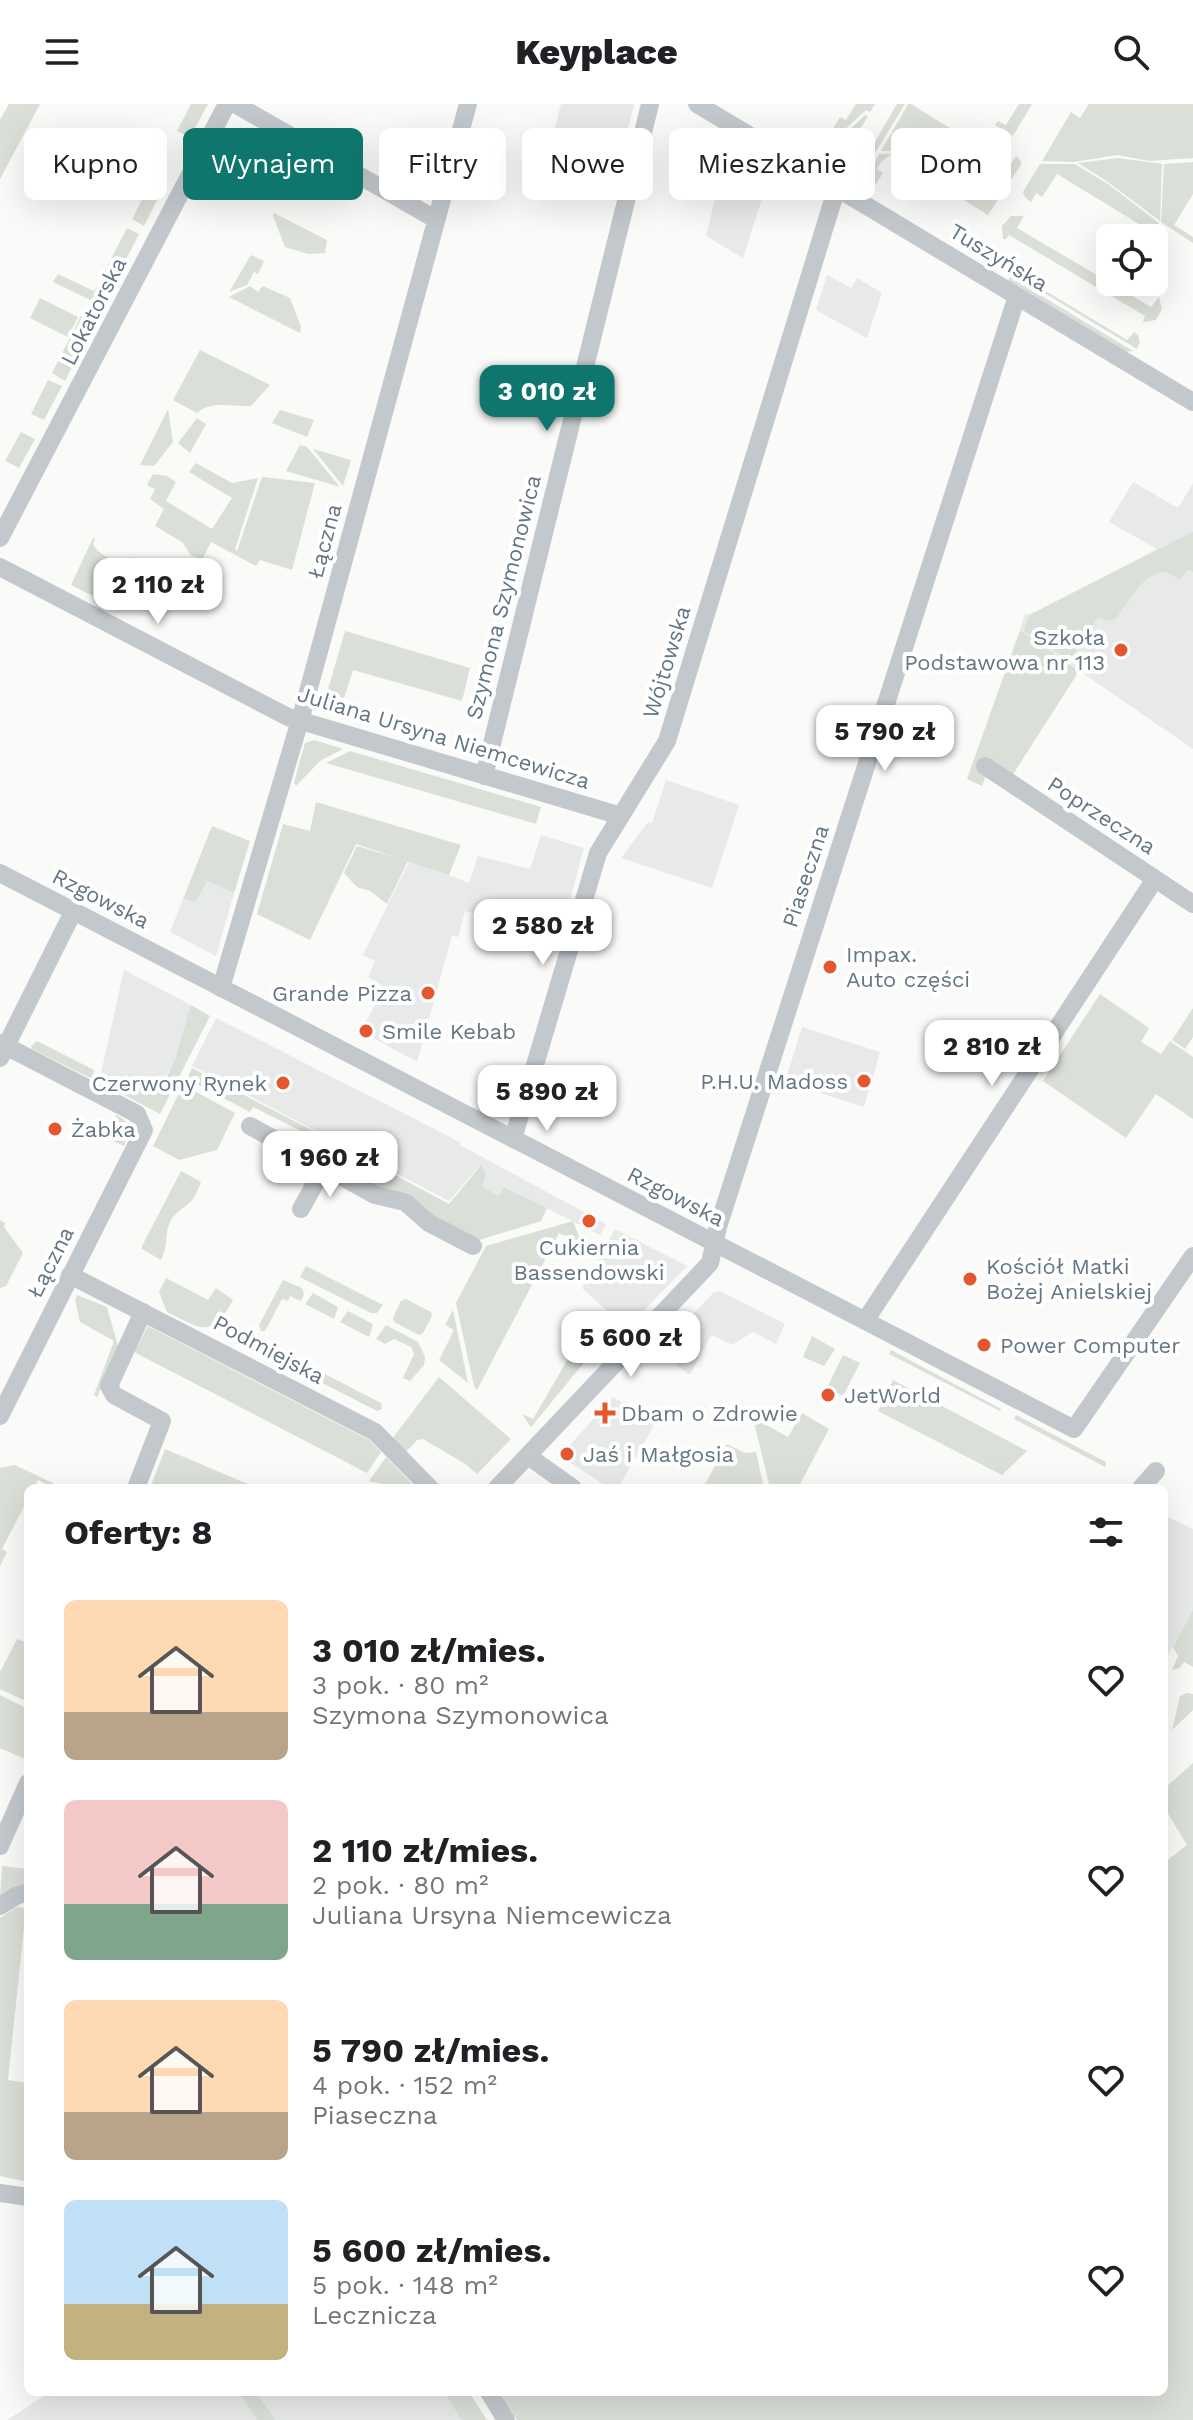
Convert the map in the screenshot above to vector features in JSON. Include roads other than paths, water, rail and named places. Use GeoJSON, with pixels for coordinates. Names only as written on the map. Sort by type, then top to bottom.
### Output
{"type":"FeatureCollection","features":[{"type":"Feature","properties":{"kind":"street","name":"Lokatorska"},"geometry":{"type":"LineString","coordinates":[[0,538],[227,104]]}},
{"type":"Feature","properties":{"kind":"street"},"geometry":{"type":"LineString","coordinates":[[235,104],[435,219]]}},
{"type":"Feature","properties":{"kind":"street","name":"Łączna"},"geometry":{"type":"LineString","coordinates":[[221,988],[299,721],[468,104]]}},
{"type":"Feature","properties":{"kind":"street","name":"Szymona Szymonowica"},"geometry":{"type":"LineString","coordinates":[[484,776],[650,104]]}},
{"type":"Feature","properties":{"kind":"street","name":"Tuszyńska"},"geometry":{"type":"LineString","coordinates":[[697,104],[737,128]]}},
{"type":"Feature","properties":{"kind":"street","name":"Wójtowska"},"geometry":{"type":"LineString","coordinates":[[513,1139],[598,853],[667,741],[833,200]]}},
{"type":"Feature","properties":{"kind":"street","name":"Tuszyńska"},"geometry":{"type":"LineString","coordinates":[[858,200],[1193,402]]}},
{"type":"Feature","properties":{"kind":"street","name":"Piaseczna"},"geometry":{"type":"LineString","coordinates":[[501,1484],[706,1270],[1017,296]]}},
{"type":"Feature","properties":{"kind":"street","name":"Juliana Ursyna Niemcewicza"},"geometry":{"type":"LineString","coordinates":[[0,567],[299,721],[621,816]]}},
{"type":"Feature","properties":{"kind":"street","name":"Poprzeczna"},"geometry":{"type":"LineString","coordinates":[[985,766],[1193,904]]}},
{"type":"Feature","properties":{"kind":"street","name":"Rzgowska"},"geometry":{"type":"LineString","coordinates":[[0,873],[1074,1429],[1193,1256]]}},
{"type":"Feature","properties":{"kind":"street"},"geometry":{"type":"LineString","coordinates":[[865,1321],[1155,879]]}},
{"type":"Feature","properties":{"kind":"street"},"geometry":{"type":"LineString","coordinates":[[2,1049],[73,912]]}},
{"type":"Feature","properties":{"kind":"street","name":"Łączna"},"geometry":{"type":"LineString","coordinates":[[0,1416],[144,1130],[137,1114],[2,1049]]}},
{"type":"Feature","properties":{"kind":"street"},"geometry":{"type":"LineString","coordinates":[[250,1126],[375,1195],[405,1202],[429,1223],[473,1246]]}},
{"type":"Feature","properties":{"kind":"street"},"geometry":{"type":"LineString","coordinates":[[301,1209],[323,1169]]}},
{"type":"Feature","properties":{"kind":"street","name":"Podmiejska"},"geometry":{"type":"LineString","coordinates":[[70,1275],[375,1432],[426,1484]]}},
{"type":"Feature","properties":{"kind":"street"},"geometry":{"type":"LineString","coordinates":[[138,1484],[162,1421],[114,1395],[109,1386],[143,1312]]}},
{"type":"Feature","properties":{"kind":"street"},"geometry":{"type":"LineString","coordinates":[[528,1456],[567,1484]]}},
{"type":"Feature","properties":{"kind":"street"},"geometry":{"type":"LineString","coordinates":[[1145,1484],[1156,1471]]}},
{"type":"Feature","properties":{"kind":"street"},"geometry":{"type":"LineString","coordinates":[[0,1846],[24,1792]]}},
{"type":"Feature","properties":{"kind":"street"},"geometry":{"type":"LineString","coordinates":[[0,1906],[24,1893]]}},
{"type":"Feature","properties":{"kind":"street"},"geometry":{"type":"LineString","coordinates":[[0,2193],[24,2196]]}},
{"type":"Feature","properties":{"kind":"street"},"geometry":{"type":"LineString","coordinates":[[491,2396],[506,2420]]}},
{"type":"Feature","properties":{"kind":"place","name":"Szkoła Podstawowa nr 113"},"geometry":{"type":"Point","coordinates":[1121,650]}},
{"type":"Feature","properties":{"kind":"place","name":"Impax. Auto części"},"geometry":{"type":"Point","coordinates":[830,967]}},
{"type":"Feature","properties":{"kind":"place","name":"Grande Pizza"},"geometry":{"type":"Point","coordinates":[428,993]}},
{"type":"Feature","properties":{"kind":"place","name":"Smile Kebab"},"geometry":{"type":"Point","coordinates":[366,1031]}},
{"type":"Feature","properties":{"kind":"place","name":"P.H.U. Madoss"},"geometry":{"type":"Point","coordinates":[864,1081]}},
{"type":"Feature","properties":{"kind":"place","name":"Czerwony Rynek"},"geometry":{"type":"Point","coordinates":[283,1083]}},
{"type":"Feature","properties":{"kind":"place","name":"Żabka"},"geometry":{"type":"Point","coordinates":[55,1129]}},
{"type":"Feature","properties":{"kind":"place","name":"Cukiernia Bassendowski"},"geometry":{"type":"Point","coordinates":[589,1221]}},
{"type":"Feature","properties":{"kind":"place","name":"Kościół Matki Bożej Anielskiej"},"geometry":{"type":"Point","coordinates":[970,1279]}},
{"type":"Feature","properties":{"kind":"place","name":"Power Computer"},"geometry":{"type":"Point","coordinates":[984,1345]}},
{"type":"Feature","properties":{"kind":"place","name":"JetWorld"},"geometry":{"type":"Point","coordinates":[828,1395]}},
{"type":"Feature","properties":{"kind":"place","name":"Dbam o Zdrowie"},"geometry":{"type":"Point","coordinates":[605,1413]}},
{"type":"Feature","properties":{"kind":"place","name":"Jaś i Małgosia"},"geometry":{"type":"Point","coordinates":[567,1454]}}]}
